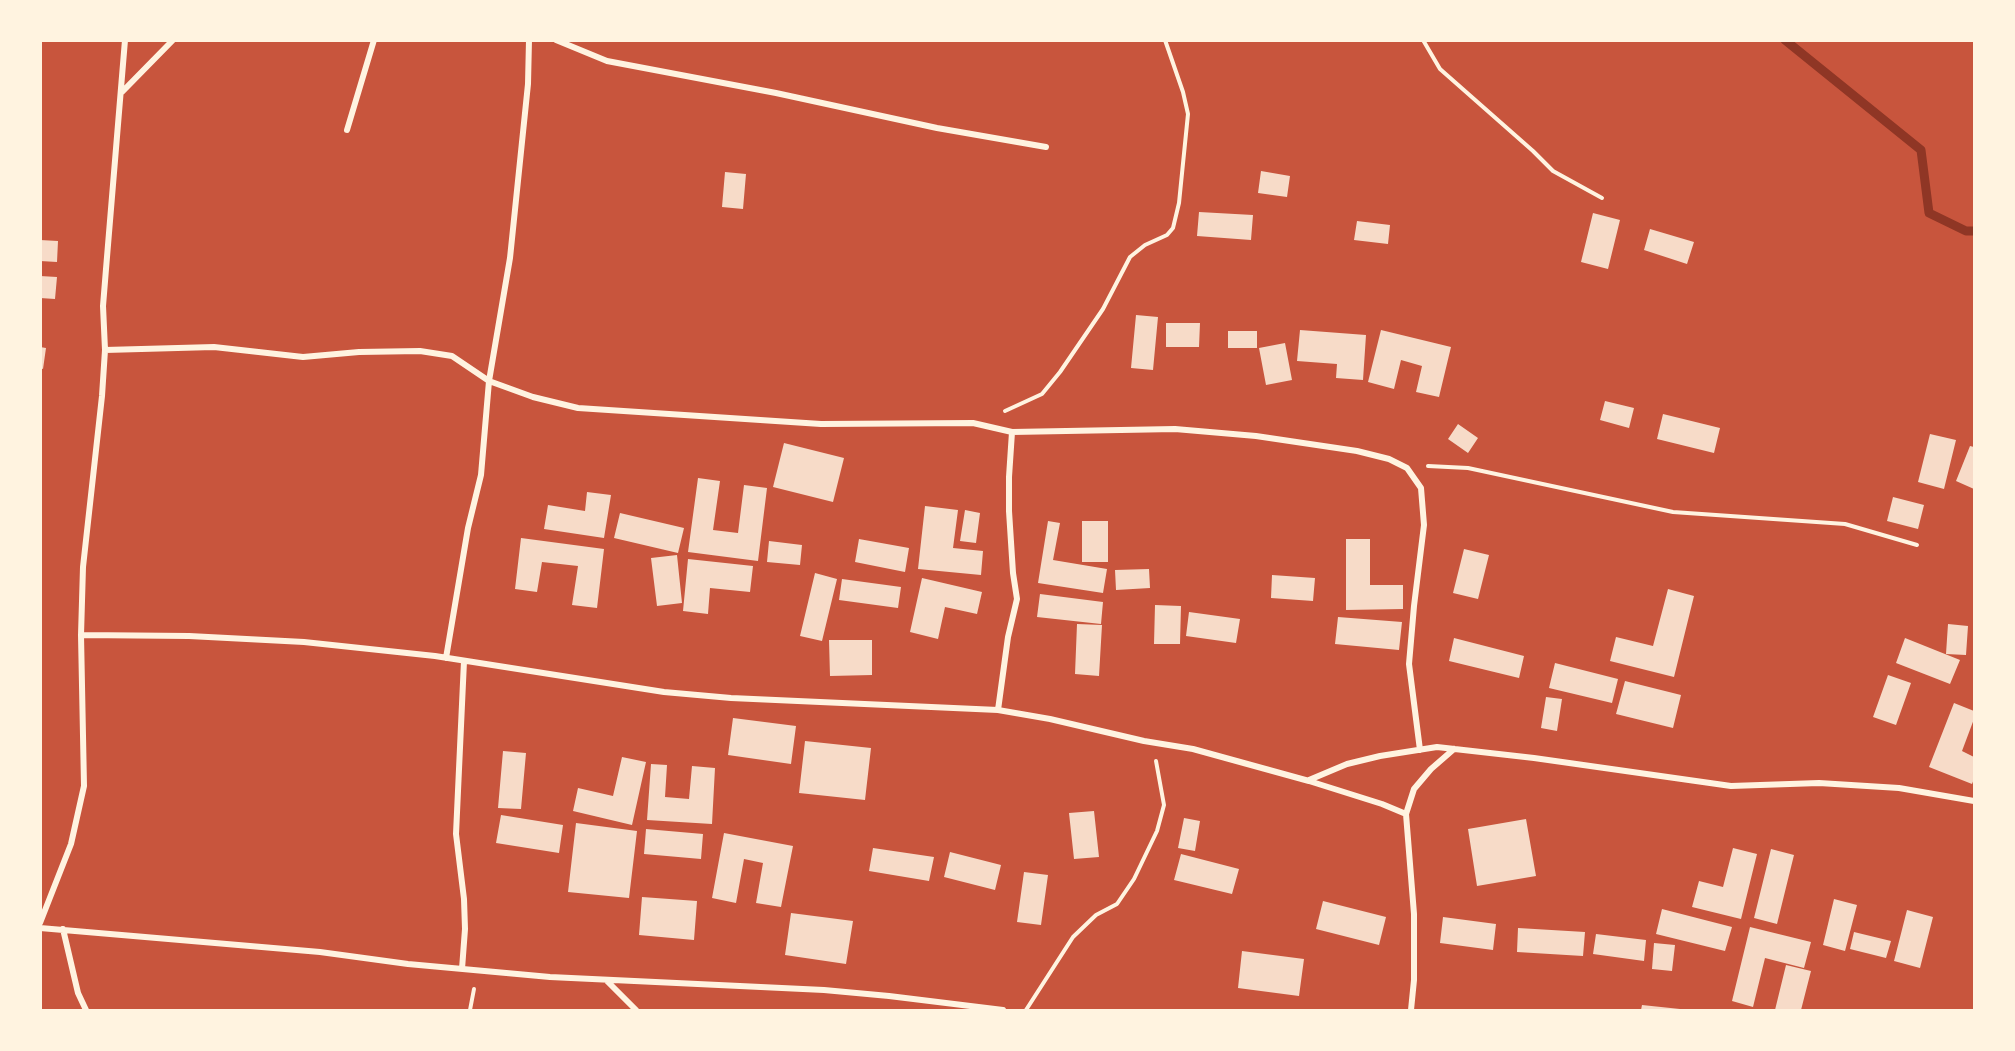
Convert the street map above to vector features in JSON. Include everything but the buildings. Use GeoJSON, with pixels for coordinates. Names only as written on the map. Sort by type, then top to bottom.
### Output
{"type":"FeatureCollection","features":[{"type":"Feature","properties":{"kind":"street"},"geometry":{"type":"LineString","coordinates":[[40,923],[71,844],[84,786],[81,635],[83,567],[102,396],[105,350],[103,306],[125,40]]}},
{"type":"Feature","properties":{"kind":"street"},"geometry":{"type":"LineString","coordinates":[[122,93],[173,40]]}},
{"type":"Feature","properties":{"kind":"street"},"geometry":{"type":"LineString","coordinates":[[347,130],[374,40]]}},
{"type":"Feature","properties":{"kind":"street"},"geometry":{"type":"LineString","coordinates":[[446,658],[468,528],[481,475],[489,381],[510,258],[528,84],[529,40]]}},
{"type":"Feature","properties":{"kind":"street"},"geometry":{"type":"LineString","coordinates":[[556,40],[607,61],[776,93],[937,129],[1046,147]]}},
{"type":"Feature","properties":{"kind":"street"},"geometry":{"type":"LineString","coordinates":[[105,350],[214,347],[303,357],[359,352],[420,351],[452,356],[489,381],[533,397],[578,408],[821,424],[973,423],[1012,432],[1175,429],[1256,436],[1357,451],[1389,459],[1407,468],[1421,488],[1424,525],[1409,664],[1420,750]]}},
{"type":"Feature","properties":{"kind":"street"},"geometry":{"type":"LineString","coordinates":[[998,710],[1008,637],[1017,599],[1009,511],[1012,432]]}},
{"type":"Feature","properties":{"kind":"street"},"geometry":{"type":"LineString","coordinates":[[81,635],[189,636],[304,642],[446,658],[664,692],[731,698],[998,710],[1050,719],[1152,743],[1193,749],[1309,781],[1383,804],[1406,814]]}},
{"type":"Feature","properties":{"kind":"street"},"geometry":{"type":"LineString","coordinates":[[462,969],[465,929],[464,899],[456,834],[464,661]]}},
{"type":"Feature","properties":{"kind":"street"},"geometry":{"type":"LineString","coordinates":[[1309,781],[1347,764],[1437,747],[1731,786],[1819,783],[1887,787],[1974,801]]}},
{"type":"Feature","properties":{"kind":"street"},"geometry":{"type":"LineString","coordinates":[[1411,1011],[1414,980],[1414,914],[1406,814],[1414,789],[1431,769],[1454,749]]}},
{"type":"Feature","properties":{"kind":"street"},"geometry":{"type":"LineString","coordinates":[[40,928],[320,952],[408,964],[608,981],[824,990],[1003,1011]]}},
{"type":"Feature","properties":{"kind":"street"},"geometry":{"type":"LineString","coordinates":[[63,929],[78,993],[86,1011]]}},
{"type":"Feature","properties":{"kind":"street"},"geometry":{"type":"LineString","coordinates":[[608,981],[636,1011]]}},
{"type":"Feature","properties":{"kind":"path"},"geometry":{"type":"LineString","coordinates":[[990,427],[1006,410],[1042,394],[1103,309],[1130,256],[1145,245],[1167,235],[1173,228],[1179,204],[1188,114],[1165,40]]}},
{"type":"Feature","properties":{"kind":"path"},"geometry":{"type":"LineString","coordinates":[[1423,40],[1440,69],[1553,171],[1602,198]]}},
{"type":"Feature","properties":{"kind":"path"},"geometry":{"type":"LineString","coordinates":[[1407,468],[1437,465],[1468,468],[1673,512],[1845,524],[1917,545]]}},
{"type":"Feature","properties":{"kind":"path"},"geometry":{"type":"LineString","coordinates":[[1026,1011],[1073,937],[1096,915],[1117,904],[1134,879],[1157,831],[1164,805],[1152,743]]}},
{"type":"Feature","properties":{"kind":"waterway"},"geometry":{"type":"LineString","coordinates":[[1785,40],[1921,150],[1929,213],[1966,231],[1974,231]]}}]}
